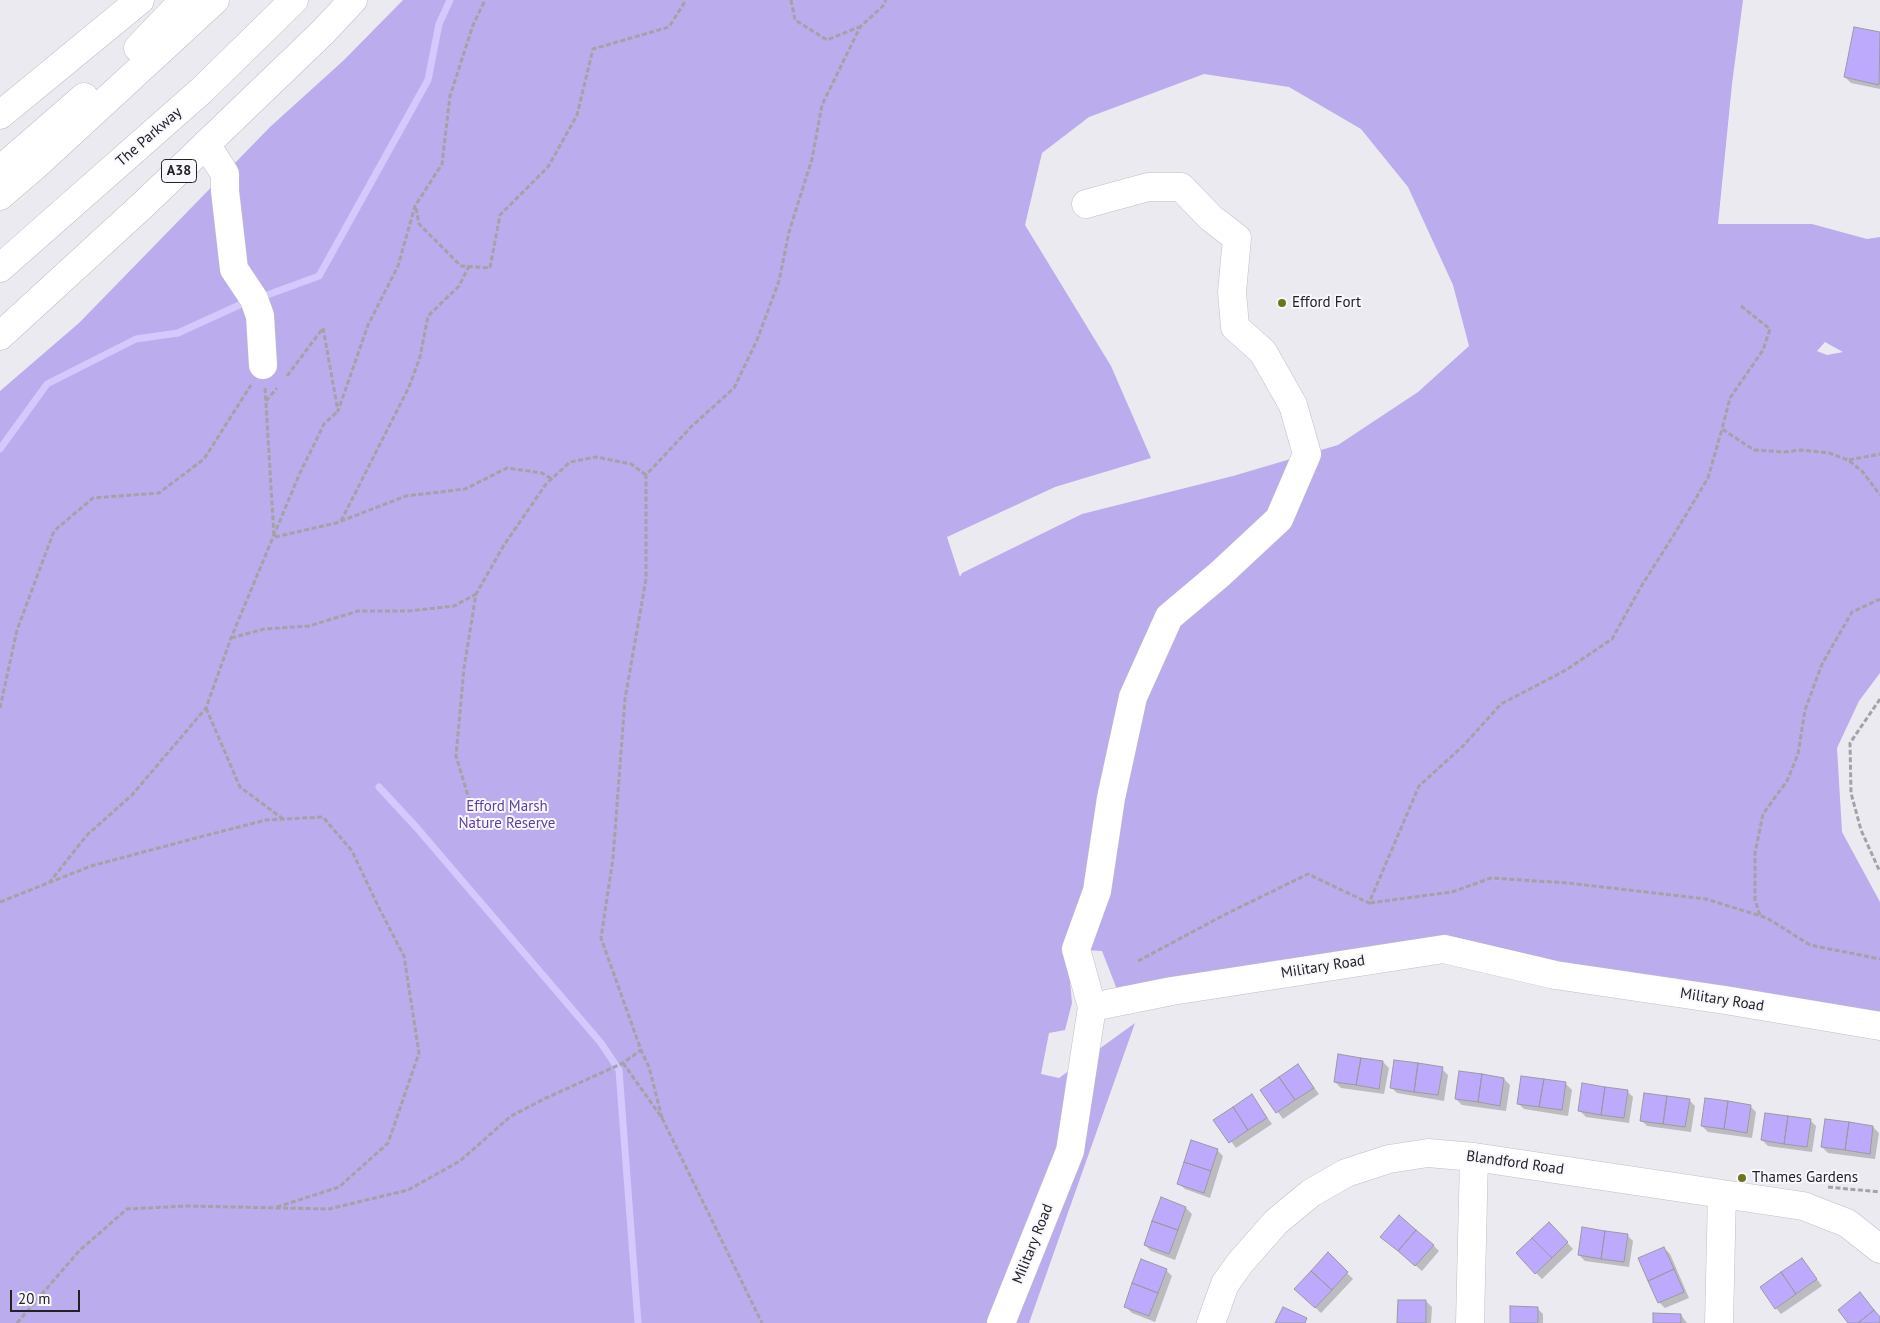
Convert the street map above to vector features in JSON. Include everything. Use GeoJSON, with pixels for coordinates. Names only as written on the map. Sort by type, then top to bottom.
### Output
{"type":"FeatureCollection","features":[{"type":"Feature","properties":{"kind":"main road"},"geometry":{"type":"LineString","coordinates":[[0,115],[140,0]]}},
{"type":"Feature","properties":{"kind":"main road"},"geometry":{"type":"LineString","coordinates":[[0,170],[131,56],[184,0]]}},
{"type":"Feature","properties":{"kind":"main road"},"geometry":{"type":"LineString","coordinates":[[0,196],[215,0]]}},
{"type":"Feature","properties":{"kind":"main road","name":"The Parkway"},"geometry":{"type":"LineString","coordinates":[[0,268],[202,90],[294,0]]}},
{"type":"Feature","properties":{"kind":"main road","name":"A38"},"geometry":{"type":"LineString","coordinates":[[0,336],[146,203],[323,32],[353,0]]}},
{"type":"Feature","properties":{"kind":"main road"},"geometry":{"type":"LineString","coordinates":[[206,144],[225,174],[225,192],[234,268],[254,299],[275,377]]}},
{"type":"Feature","properties":{"kind":"main road"},"geometry":{"type":"LineString","coordinates":[[1086,204],[1148,188],[1181,187],[1211,218],[1237,238],[1232,292],[1235,327],[1263,352],[1267,359],[1293,405],[1307,454],[1279,519],[1169,618],[1133,697],[1111,798],[1097,891],[1076,949],[1092,1007]]}},
{"type":"Feature","properties":{"kind":"main road","name":"Military Road"},"geometry":{"type":"LineString","coordinates":[[1002,1323],[1070,1151],[1092,1007],[1172,991],[1444,949],[1555,975],[1725,1000],[1880,1026]]}},
{"type":"Feature","properties":{"kind":"main road","name":"Blandford Road"},"geometry":{"type":"LineString","coordinates":[[1211,1323],[1225,1284],[1240,1263],[1276,1222],[1311,1193],[1346,1173],[1390,1160],[1428,1153],[1474,1157],[1803,1206],[1847,1223],[1880,1249]]}},
{"type":"Feature","properties":{"kind":"main road"},"geometry":{"type":"LineString","coordinates":[[1470,1323],[1474,1157]]}},
{"type":"Feature","properties":{"kind":"main road"},"geometry":{"type":"LineString","coordinates":[[1719,1323],[1722,1194]]}},
{"type":"Feature","properties":{"kind":"path"},"geometry":{"type":"LineString","coordinates":[[48,883],[88,835],[132,795],[206,708],[231,638],[299,476],[324,424],[338,411],[368,325],[398,266],[415,206],[442,164],[450,96],[473,25],[485,0]]}},
{"type":"Feature","properties":{"kind":"path"},"geometry":{"type":"LineString","coordinates":[[415,206],[419,224],[461,266],[490,268],[500,215],[548,167],[577,116],[593,49],[669,27],[686,0]]}},
{"type":"Feature","properties":{"kind":"path"},"geometry":{"type":"LineString","coordinates":[[791,0],[795,20],[827,40],[860,27],[883,6],[886,0]]}},
{"type":"Feature","properties":{"kind":"path"},"geometry":{"type":"LineString","coordinates":[[662,1118],[649,1066],[641,1050],[601,938],[612,858],[625,699],[646,579],[646,475],[690,427],[733,389],[757,340],[782,272],[789,232],[812,159],[822,105],[860,27]]}},
{"type":"Feature","properties":{"kind":"path"},"geometry":{"type":"LineString","coordinates":[[341,522],[409,387],[420,357],[428,316],[459,286],[469,266]]}},
{"type":"Feature","properties":{"kind":"path"},"geometry":{"type":"LineString","coordinates":[[1369,903],[1419,786],[1463,746],[1501,704],[1566,670],[1612,639],[1642,585],[1676,533],[1708,478],[1730,398],[1763,350],[1770,329],[1741,306]]}},
{"type":"Feature","properties":{"kind":"path"},"geometry":{"type":"LineString","coordinates":[[0,708],[16,630],[54,531],[93,498],[159,493],[204,459],[244,398],[275,377],[296,366],[323,328],[338,411]]}},
{"type":"Feature","properties":{"kind":"path"},"geometry":{"type":"LineString","coordinates":[[274,537],[266,401],[275,377]]}},
{"type":"Feature","properties":{"kind":"path"},"geometry":{"type":"LineString","coordinates":[[266,401],[275,377]]}},
{"type":"Feature","properties":{"kind":"path"},"geometry":{"type":"LineString","coordinates":[[1722,429],[1754,450],[1783,452],[1802,450],[1828,453],[1848,460],[1862,471],[1880,495]]}},
{"type":"Feature","properties":{"kind":"path"},"geometry":{"type":"LineString","coordinates":[[1848,460],[1880,454]]}},
{"type":"Feature","properties":{"kind":"path"},"geometry":{"type":"LineString","coordinates":[[472,809],[456,756],[464,668],[476,594],[504,545],[546,484],[570,462],[596,457],[631,464],[646,475]]}},
{"type":"Feature","properties":{"kind":"path"},"geometry":{"type":"LineString","coordinates":[[274,537],[341,522],[406,496],[465,489],[506,468],[542,473],[552,479]]}},
{"type":"Feature","properties":{"kind":"path"},"geometry":{"type":"LineString","coordinates":[[231,638],[264,628],[310,626],[358,611],[409,611],[454,606],[476,594]]}},
{"type":"Feature","properties":{"kind":"path"},"geometry":{"type":"LineString","coordinates":[[1761,916],[1755,900],[1755,853],[1763,814],[1787,781],[1798,754],[1805,710],[1822,664],[1852,612],[1880,600]]}},
{"type":"Feature","properties":{"kind":"path"},"geometry":{"type":"LineString","coordinates":[[1880,698],[1850,743],[1851,792],[1861,830],[1880,872]]}},
{"type":"Feature","properties":{"kind":"path"},"geometry":{"type":"LineString","coordinates":[[206,708],[240,786],[283,819]]}},
{"type":"Feature","properties":{"kind":"path"},"geometry":{"type":"LineString","coordinates":[[0,902],[100,864],[266,820],[323,817],[352,851],[404,956],[419,1053],[388,1143],[340,1187],[277,1207]]}},
{"type":"Feature","properties":{"kind":"path"},"geometry":{"type":"LineString","coordinates":[[1138,961],[1226,914],[1308,874],[1369,903],[1452,892],[1491,878],[1568,883],[1706,899],[1767,918],[1810,945],[1880,959]]}},
{"type":"Feature","properties":{"kind":"path"},"geometry":{"type":"LineString","coordinates":[[17,1323],[79,1251],[127,1209],[186,1206],[328,1209],[408,1190],[460,1161],[511,1116],[622,1064],[641,1050]]}},
{"type":"Feature","properties":{"kind":"path"},"geometry":{"type":"LineString","coordinates":[[622,1064],[662,1118],[762,1323]]}},
{"type":"Feature","properties":{"kind":"green space","name":"Efford Marsh Nature Reserve"},"geometry":{"type":"Polygon","coordinates":[[[403,0],[1743,0],[1732,84],[1718,224],[1812,224],[1867,239],[1880,237],[1880,673],[1859,701],[1837,748],[1842,832],[1880,902],[1880,1018],[1445,942],[1118,992],[1102,951],[1067,949],[1072,1003],[1065,1030],[1049,1033],[1041,1074],[1059,1078],[1135,1023],[1029,1323],[0,1323],[0,391],[79,323],[270,127],[344,60],[403,0]],[[1204,74],[1089,117],[1042,153],[1025,225],[1111,366],[1151,458],[1055,487],[947,537],[960,577],[962,573],[1082,514],[1233,476],[1338,445],[1418,392],[1469,346],[1453,285],[1408,187],[1361,129],[1289,87],[1204,74]],[[1825,342],[1817,351],[1827,355],[1843,352],[1825,342]]]}},
{"type":"Feature","properties":{"kind":"building"},"geometry":{"type":"Polygon","coordinates":[[[1854,27],[1880,32],[1879,85],[1844,77],[1854,27]]]}},
{"type":"Feature","properties":{"kind":"building"},"geometry":{"type":"Polygon","coordinates":[[[1338,1054],[1361,1058],[1356,1085],[1334,1082],[1338,1054]]]}},
{"type":"Feature","properties":{"kind":"building"},"geometry":{"type":"Polygon","coordinates":[[[1361,1058],[1383,1061],[1379,1089],[1356,1085],[1361,1058]]]}},
{"type":"Feature","properties":{"kind":"building"},"geometry":{"type":"Polygon","coordinates":[[[1394,1060],[1418,1063],[1414,1092],[1390,1088],[1394,1060]]]}},
{"type":"Feature","properties":{"kind":"building"},"geometry":{"type":"Polygon","coordinates":[[[1418,1063],[1443,1067],[1438,1095],[1414,1092],[1418,1063]]]}},
{"type":"Feature","properties":{"kind":"building"},"geometry":{"type":"Polygon","coordinates":[[[1298,1064],[1314,1088],[1295,1100],[1279,1077],[1298,1064]]]}},
{"type":"Feature","properties":{"kind":"building"},"geometry":{"type":"Polygon","coordinates":[[[1459,1071],[1482,1074],[1478,1102],[1455,1099],[1459,1071]]]}},
{"type":"Feature","properties":{"kind":"building"},"geometry":{"type":"Polygon","coordinates":[[[1482,1074],[1504,1078],[1500,1106],[1478,1102],[1482,1074]]]}},
{"type":"Feature","properties":{"kind":"building"},"geometry":{"type":"Polygon","coordinates":[[[1521,1076],[1544,1079],[1539,1107],[1517,1104],[1521,1076]]]}},
{"type":"Feature","properties":{"kind":"building"},"geometry":{"type":"Polygon","coordinates":[[[1279,1077],[1295,1100],[1276,1113],[1260,1090],[1279,1077]]]}},
{"type":"Feature","properties":{"kind":"building"},"geometry":{"type":"Polygon","coordinates":[[[1544,1079],[1566,1082],[1562,1110],[1539,1107],[1544,1079]]]}},
{"type":"Feature","properties":{"kind":"building"},"geometry":{"type":"Polygon","coordinates":[[[1582,1083],[1605,1087],[1601,1115],[1578,1111],[1582,1083]]]}},
{"type":"Feature","properties":{"kind":"building"},"geometry":{"type":"Polygon","coordinates":[[[1605,1087],[1628,1090],[1624,1118],[1601,1115],[1605,1087]]]}},
{"type":"Feature","properties":{"kind":"building"},"geometry":{"type":"Polygon","coordinates":[[[1644,1093],[1667,1096],[1663,1124],[1640,1121],[1644,1093]]]}},
{"type":"Feature","properties":{"kind":"building"},"geometry":{"type":"Polygon","coordinates":[[[1252,1094],[1267,1118],[1248,1130],[1233,1107],[1252,1094]]]}},
{"type":"Feature","properties":{"kind":"building"},"geometry":{"type":"Polygon","coordinates":[[[1667,1096],[1690,1099],[1685,1127],[1663,1124],[1667,1096]]]}},
{"type":"Feature","properties":{"kind":"building"},"geometry":{"type":"Polygon","coordinates":[[[1705,1098],[1728,1101],[1724,1129],[1701,1126],[1705,1098]]]}},
{"type":"Feature","properties":{"kind":"building"},"geometry":{"type":"Polygon","coordinates":[[[1728,1101],[1751,1105],[1747,1133],[1724,1129],[1728,1101]]]}},
{"type":"Feature","properties":{"kind":"building"},"geometry":{"type":"Polygon","coordinates":[[[1233,1107],[1248,1130],[1229,1143],[1213,1120],[1233,1107]]]}},
{"type":"Feature","properties":{"kind":"building"},"geometry":{"type":"Polygon","coordinates":[[[1765,1113],[1788,1116],[1784,1144],[1761,1140],[1765,1113]]]}},
{"type":"Feature","properties":{"kind":"building"},"geometry":{"type":"Polygon","coordinates":[[[1788,1116],[1811,1119],[1807,1147],[1784,1144],[1788,1116]]]}},
{"type":"Feature","properties":{"kind":"building"},"geometry":{"type":"Polygon","coordinates":[[[1825,1119],[1849,1122],[1845,1150],[1821,1147],[1825,1119]]]}},
{"type":"Feature","properties":{"kind":"building"},"geometry":{"type":"Polygon","coordinates":[[[1849,1122],[1873,1126],[1870,1154],[1845,1150],[1849,1122]]]}},
{"type":"Feature","properties":{"kind":"building"},"geometry":{"type":"Polygon","coordinates":[[[1191,1140],[1218,1149],[1211,1171],[1184,1162],[1191,1140]]]}},
{"type":"Feature","properties":{"kind":"building"},"geometry":{"type":"Polygon","coordinates":[[[1184,1162],[1211,1171],[1204,1193],[1177,1184],[1184,1162]]]}},
{"type":"Feature","properties":{"kind":"building"},"geometry":{"type":"Polygon","coordinates":[[[1161,1197],[1186,1207],[1178,1230],[1152,1221],[1161,1197]]]}},
{"type":"Feature","properties":{"kind":"building"},"geometry":{"type":"Polygon","coordinates":[[[1399,1215],[1416,1230],[1398,1251],[1380,1237],[1399,1215]]]}},
{"type":"Feature","properties":{"kind":"building"},"geometry":{"type":"Polygon","coordinates":[[[1152,1221],[1178,1230],[1169,1254],[1144,1245],[1152,1221]]]}},
{"type":"Feature","properties":{"kind":"building"},"geometry":{"type":"Polygon","coordinates":[[[1549,1222],[1568,1242],[1552,1258],[1532,1238],[1549,1222]]]}},
{"type":"Feature","properties":{"kind":"building"},"geometry":{"type":"Polygon","coordinates":[[[1582,1227],[1605,1231],[1601,1259],[1578,1255],[1582,1227]]]}},
{"type":"Feature","properties":{"kind":"building"},"geometry":{"type":"Polygon","coordinates":[[[1416,1230],[1434,1245],[1415,1266],[1398,1251],[1416,1230]]]}},
{"type":"Feature","properties":{"kind":"building"},"geometry":{"type":"Polygon","coordinates":[[[1605,1231],[1628,1234],[1624,1262],[1601,1259],[1605,1231]]]}},
{"type":"Feature","properties":{"kind":"building"},"geometry":{"type":"Polygon","coordinates":[[[1532,1238],[1552,1258],[1535,1274],[1516,1253],[1532,1238]]]}},
{"type":"Feature","properties":{"kind":"building"},"geometry":{"type":"Polygon","coordinates":[[[1664,1247],[1674,1269],[1648,1281],[1638,1258],[1664,1247]]]}},
{"type":"Feature","properties":{"kind":"building"},"geometry":{"type":"Polygon","coordinates":[[[1328,1252],[1348,1272],[1332,1290],[1311,1271],[1328,1252]]]}},
{"type":"Feature","properties":{"kind":"building"},"geometry":{"type":"Polygon","coordinates":[[[1802,1258],[1817,1279],[1796,1294],[1781,1272],[1802,1258]]]}},
{"type":"Feature","properties":{"kind":"building"},"geometry":{"type":"Polygon","coordinates":[[[1141,1259],[1167,1269],[1158,1293],[1132,1283],[1141,1259]]]}},
{"type":"Feature","properties":{"kind":"building"},"geometry":{"type":"Polygon","coordinates":[[[1674,1269],[1684,1292],[1658,1303],[1648,1281],[1674,1269]]]}},
{"type":"Feature","properties":{"kind":"building"},"geometry":{"type":"Polygon","coordinates":[[[1311,1271],[1332,1290],[1315,1308],[1294,1289],[1311,1271]]]}},
{"type":"Feature","properties":{"kind":"building"},"geometry":{"type":"Polygon","coordinates":[[[1781,1272],[1796,1294],[1775,1309],[1760,1287],[1781,1272]]]}},
{"type":"Feature","properties":{"kind":"building"},"geometry":{"type":"Polygon","coordinates":[[[1132,1283],[1158,1293],[1149,1316],[1124,1307],[1132,1283]]]}},
{"type":"Feature","properties":{"kind":"building"},"geometry":{"type":"Polygon","coordinates":[[[1860,1292],[1874,1310],[1858,1323],[1848,1323],[1838,1310],[1860,1292]]]}},
{"type":"Feature","properties":{"kind":"building"},"geometry":{"type":"Polygon","coordinates":[[[1398,1300],[1426,1300],[1426,1323],[1397,1323],[1398,1300]]]}},
{"type":"Feature","properties":{"kind":"building"},"geometry":{"type":"Polygon","coordinates":[[[1510,1306],[1538,1307],[1538,1322],[1510,1323],[1510,1306]]]}},
{"type":"Feature","properties":{"kind":"building"},"geometry":{"type":"Polygon","coordinates":[[[1283,1307],[1307,1318],[1305,1323],[1275,1323],[1283,1307]]]}},
{"type":"Feature","properties":{"kind":"building"},"geometry":{"type":"Polygon","coordinates":[[[1874,1310],[1880,1317],[1880,1323],[1858,1323],[1874,1310]]]}},
{"type":"Feature","properties":{"kind":"building"},"geometry":{"type":"Polygon","coordinates":[[[1653,1313],[1681,1314],[1681,1323],[1653,1323],[1653,1313]]]}},
{"type":"Feature","properties":{"kind":"waterway"},"geometry":{"type":"LineString","coordinates":[[259,298],[319,276],[428,80],[439,24],[450,0]]}},
{"type":"Feature","properties":{"kind":"waterway"},"geometry":{"type":"LineString","coordinates":[[0,449],[47,384],[136,339],[178,333],[248,301]]}},
{"type":"Feature","properties":{"kind":"waterway"},"geometry":{"type":"LineString","coordinates":[[379,787],[417,828],[601,1043],[619,1070],[638,1323]]}},
{"type":"Feature","properties":{"kind":"place","name":"Efford Fort"},"geometry":{"type":"Point","coordinates":[1282,303]}},
{"type":"Feature","properties":{"kind":"place","name":"Thames Gardens"},"geometry":{"type":"Point","coordinates":[1742,1178]}}]}
